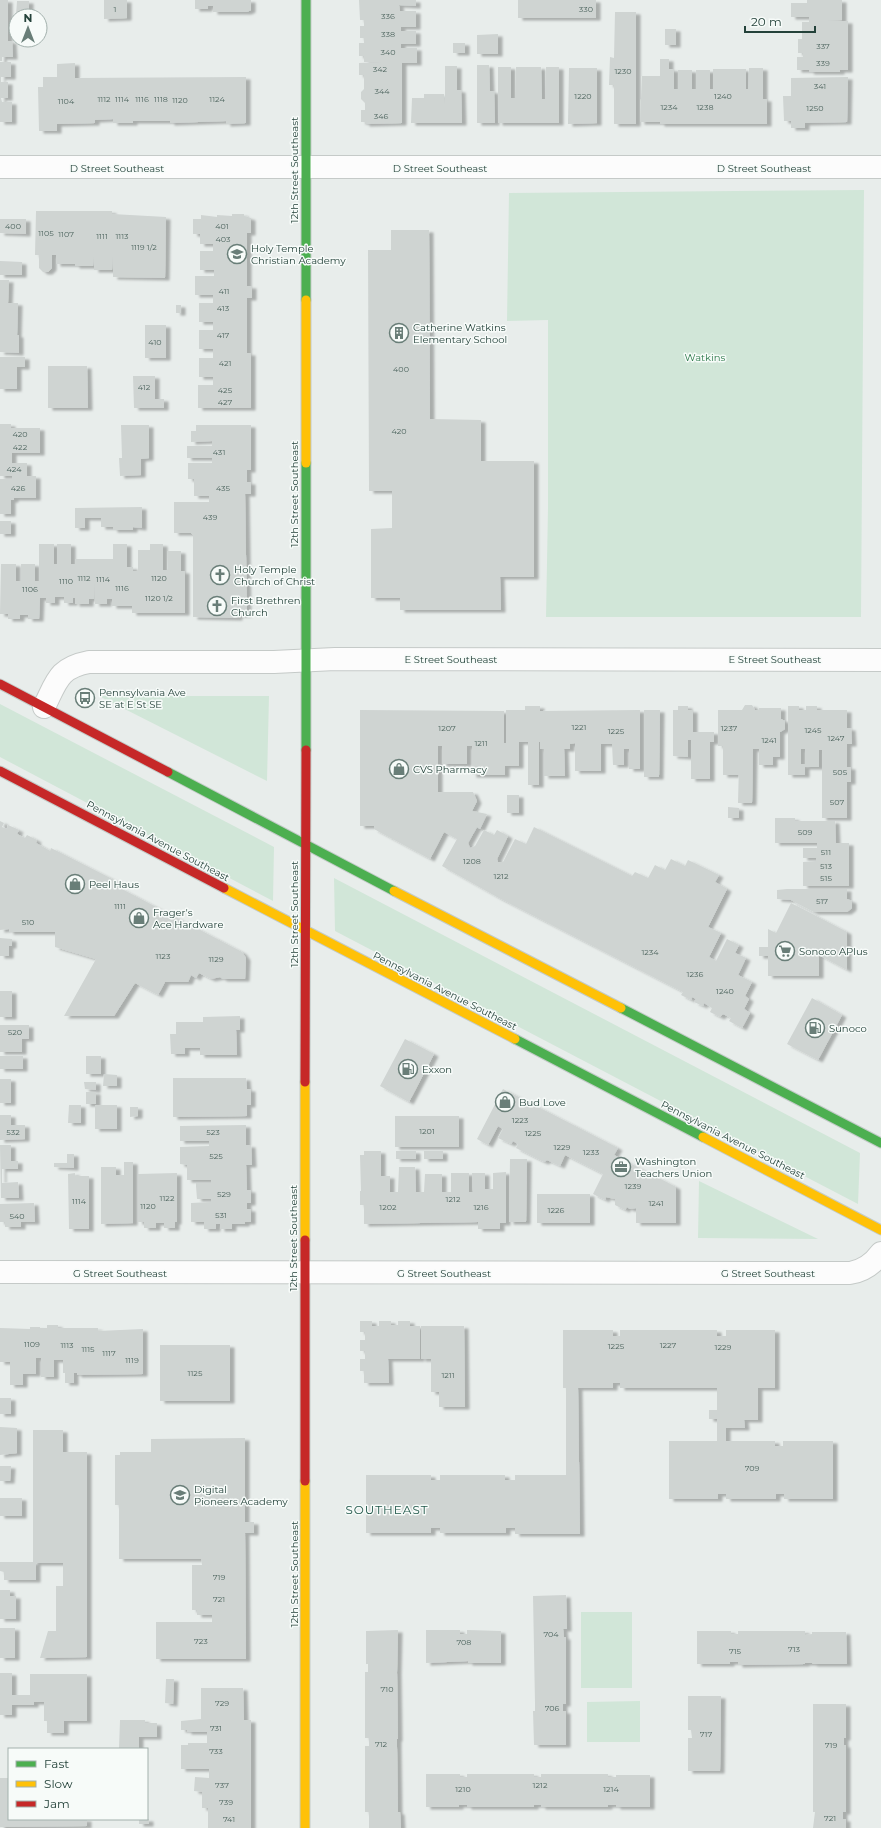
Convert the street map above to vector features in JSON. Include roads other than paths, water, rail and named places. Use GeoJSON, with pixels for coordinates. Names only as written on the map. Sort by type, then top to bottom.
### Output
{"type":"FeatureCollection","features":[{"type":"Feature","properties":{"kind":"main road","name":"12th Street Southeast"},"geometry":{"type":"LineString","coordinates":[[305,1828],[304,660],[306,0]]}},
{"type":"Feature","properties":{"kind":"main road"},"geometry":{"type":"LineString","coordinates":[[0,684],[339,863],[881,1143]]}},
{"type":"Feature","properties":{"kind":"main road","name":"Pennsylvania Avenue Southeast"},"geometry":{"type":"LineString","coordinates":[[0,771],[881,1230]]}},
{"type":"Feature","properties":{"kind":"street","name":"D Street Southeast"},"geometry":{"type":"LineString","coordinates":[[0,167],[881,167]]}},
{"type":"Feature","properties":{"kind":"street","name":"E Street Southeast"},"geometry":{"type":"LineString","coordinates":[[44,707],[62,673],[68,668],[88,662],[274,662],[304,660],[881,660]]}},
{"type":"Feature","properties":{"kind":"street","name":"G Street Southeast"},"geometry":{"type":"LineString","coordinates":[[0,1272],[850,1274],[873,1263],[881,1253]]}},
{"type":"Feature","properties":{"kind":"place","name":"Holy Temple Christian Academy"},"geometry":{"type":"Point","coordinates":[237,254]}},
{"type":"Feature","properties":{"kind":"place","name":"Catherine Watkins Elementary School"},"geometry":{"type":"Point","coordinates":[399,333]}},
{"type":"Feature","properties":{"kind":"place","name":"Holy Temple Church of Christ"},"geometry":{"type":"Point","coordinates":[220,575]}},
{"type":"Feature","properties":{"kind":"place","name":"First Brethren Church"},"geometry":{"type":"Point","coordinates":[217,606]}},
{"type":"Feature","properties":{"kind":"place","name":"Pennsylvania Ave SE at E St SE"},"geometry":{"type":"Point","coordinates":[85,698]}},
{"type":"Feature","properties":{"kind":"place","name":"CVS Pharmacy"},"geometry":{"type":"Point","coordinates":[399,769]}},
{"type":"Feature","properties":{"kind":"place","name":"Peel Haus"},"geometry":{"type":"Point","coordinates":[75,884]}},
{"type":"Feature","properties":{"kind":"place","name":"Frager's Ace Hardware"},"geometry":{"type":"Point","coordinates":[139,918]}},
{"type":"Feature","properties":{"kind":"place","name":"Sonoco APlus"},"geometry":{"type":"Point","coordinates":[785,951]}},
{"type":"Feature","properties":{"kind":"place","name":"Sunoco"},"geometry":{"type":"Point","coordinates":[815,1028]}},
{"type":"Feature","properties":{"kind":"place","name":"Exxon"},"geometry":{"type":"Point","coordinates":[408,1069]}},
{"type":"Feature","properties":{"kind":"place","name":"Bud Love"},"geometry":{"type":"Point","coordinates":[505,1102]}},
{"type":"Feature","properties":{"kind":"place","name":"Washington Teachers Union"},"geometry":{"type":"Point","coordinates":[621,1167]}},
{"type":"Feature","properties":{"kind":"place","name":"Digital Pioneers Academy"},"geometry":{"type":"Point","coordinates":[180,1495]}},
{"type":"Feature","properties":{"kind":"district","name":"SOUTHEAST"},"geometry":{"type":"Point","coordinates":[387,1509]}},
{"type":"Feature","properties":{"kind":"park label","name":"Watkins"},"geometry":{"type":"Point","coordinates":[705,357]}}]}
